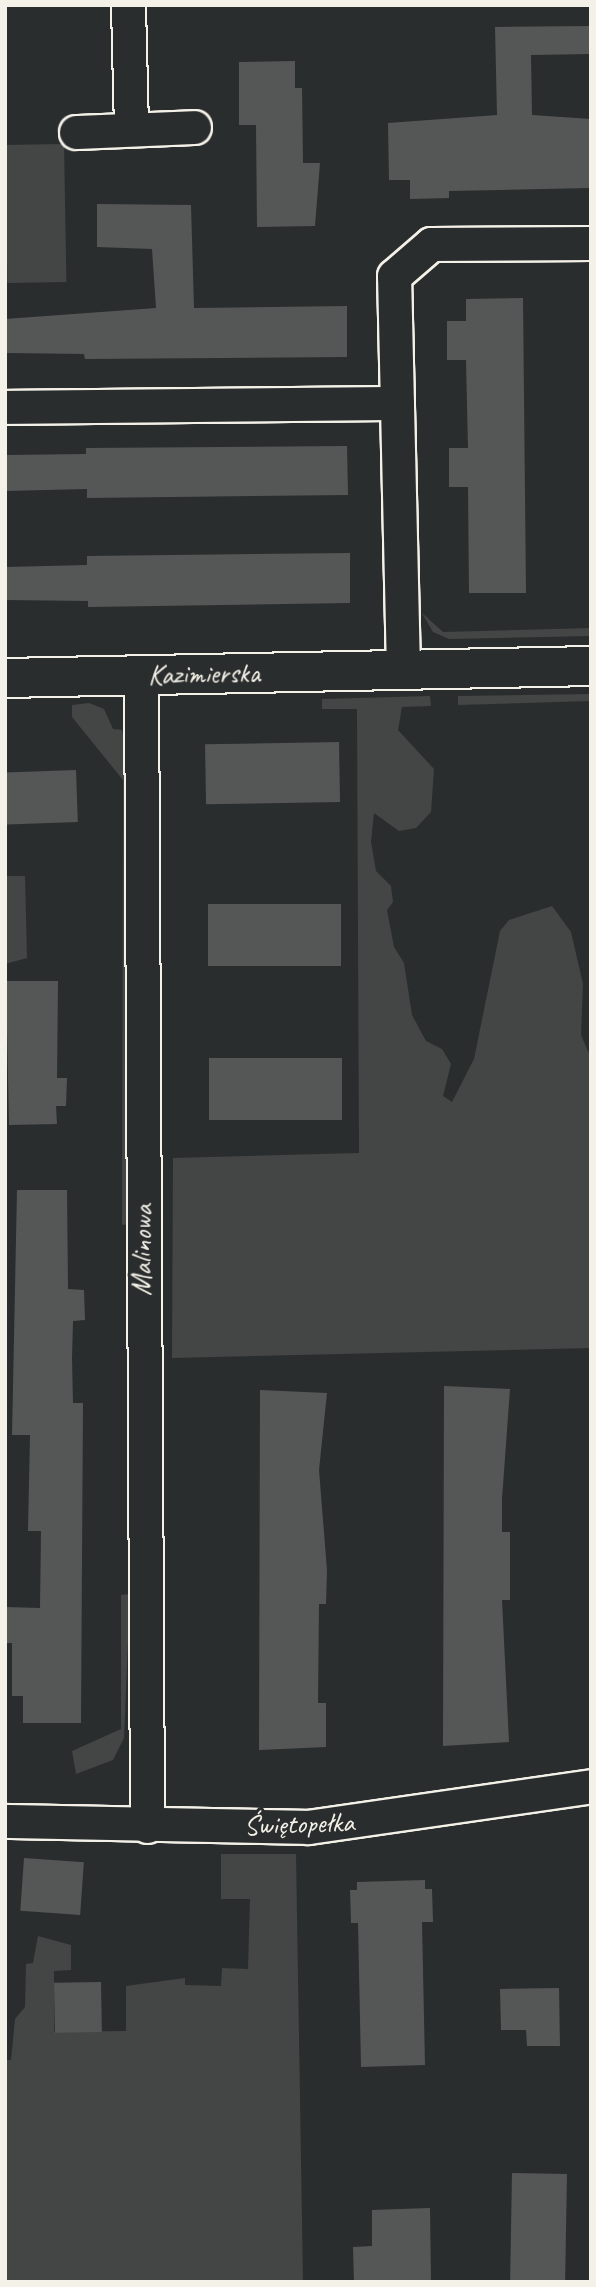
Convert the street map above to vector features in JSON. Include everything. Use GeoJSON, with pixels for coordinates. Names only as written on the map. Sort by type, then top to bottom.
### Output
{"type":"FeatureCollection","features":[{"type":"Feature","properties":{"kind":"street"},"geometry":{"type":"LineString","coordinates":[[128,5],[131,129]]}},
{"type":"Feature","properties":{"kind":"street"},"geometry":{"type":"LineString","coordinates":[[76,132],[194,127]]}},
{"type":"Feature","properties":{"kind":"street"},"geometry":{"type":"LineString","coordinates":[[403,670],[394,276],[431,244],[591,243]]}},
{"type":"Feature","properties":{"kind":"street"},"geometry":{"type":"LineString","coordinates":[[5,407],[397,403]]}},
{"type":"Feature","properties":{"kind":"street","name":"Kazimierska"},"geometry":{"type":"LineString","coordinates":[[5,678],[591,666]]}},
{"type":"Feature","properties":{"kind":"street","name":"Malinowa"},"geometry":{"type":"LineString","coordinates":[[141,676],[147,1826]]}},
{"type":"Feature","properties":{"kind":"street","name":"Świętopełka"},"geometry":{"type":"LineString","coordinates":[[5,1821],[147,1826],[345,1825],[591,1786]]}},
{"type":"Feature","properties":{"kind":"shaded area"},"geometry":{"type":"Polygon","coordinates":[[[64,144],[66,282],[7,283],[5,145],[64,144]]]}},
{"type":"Feature","properties":{"kind":"shaded area"},"geometry":{"type":"Polygon","coordinates":[[[422,613],[443,632],[591,628],[591,636],[449,639],[433,632],[422,613]]]}},
{"type":"Feature","properties":{"kind":"shaded area"},"geometry":{"type":"Polygon","coordinates":[[[591,694],[591,701],[458,705],[458,696],[591,694]]]}},
{"type":"Feature","properties":{"kind":"shaded area"},"geometry":{"type":"Polygon","coordinates":[[[430,696],[431,706],[402,707],[398,730],[434,769],[431,812],[416,828],[399,831],[374,813],[371,842],[376,871],[391,886],[393,902],[387,910],[394,947],[404,963],[412,1015],[426,1041],[442,1049],[451,1064],[443,1096],[452,1102],[474,1059],[500,931],[509,920],[552,906],[571,932],[583,984],[581,1035],[591,1058],[591,1348],[172,1358],[173,1158],[359,1153],[357,709],[322,709],[322,699],[430,696]]]}},
{"type":"Feature","properties":{"kind":"shaded area"},"geometry":{"type":"Polygon","coordinates":[[[89,703],[104,709],[113,729],[122,730],[128,763],[128,1224],[122,1225],[123,780],[72,717],[72,705],[89,703]]]}},
{"type":"Feature","properties":{"kind":"shaded area"},"geometry":{"type":"Polygon","coordinates":[[[5,876],[25,876],[27,958],[5,964],[5,876]]]}},
{"type":"Feature","properties":{"kind":"shaded area"},"geometry":{"type":"Polygon","coordinates":[[[130,1594],[124,1738],[113,1760],[76,1774],[72,1751],[121,1729],[121,1595],[130,1594]]]}},
{"type":"Feature","properties":{"kind":"shaded area"},"geometry":{"type":"Polygon","coordinates":[[[221,1854],[296,1854],[303,2282],[5,2282],[5,2060],[11,2060],[15,2019],[25,2007],[26,1964],[33,1963],[38,1936],[71,1945],[71,1970],[54,1971],[54,2032],[126,2031],[126,1986],[185,1978],[185,1985],[221,1986],[222,1968],[248,1969],[250,1899],[221,1899],[221,1854]]]}},
{"type":"Feature","properties":{"kind":"building"},"geometry":{"type":"Polygon","coordinates":[[[591,26],[591,54],[531,55],[532,115],[591,119],[591,188],[449,191],[449,198],[410,199],[410,180],[389,180],[388,123],[497,115],[495,27],[591,26]]]}},
{"type":"Feature","properties":{"kind":"building"},"geometry":{"type":"Polygon","coordinates":[[[295,61],[295,88],[302,88],[303,163],[320,163],[315,226],[257,227],[256,125],[239,125],[239,62],[295,61]]]}},
{"type":"Feature","properties":{"kind":"building"},"geometry":{"type":"Polygon","coordinates":[[[97,204],[191,205],[194,308],[347,306],[347,357],[85,359],[84,354],[5,353],[5,319],[156,308],[152,249],[97,247],[97,204]]]}},
{"type":"Feature","properties":{"kind":"building"},"geometry":{"type":"Polygon","coordinates":[[[523,298],[526,593],[469,593],[468,487],[449,487],[449,448],[468,448],[466,360],[447,360],[447,321],[466,321],[466,299],[523,298]]]}},
{"type":"Feature","properties":{"kind":"building"},"geometry":{"type":"Polygon","coordinates":[[[347,446],[348,495],[87,498],[87,489],[5,491],[5,455],[86,454],[86,448],[347,446]]]}},
{"type":"Feature","properties":{"kind":"building"},"geometry":{"type":"Polygon","coordinates":[[[350,553],[350,603],[88,607],[88,601],[5,600],[5,567],[87,565],[87,556],[350,553]]]}},
{"type":"Feature","properties":{"kind":"building"},"geometry":{"type":"Polygon","coordinates":[[[339,742],[340,802],[206,804],[205,744],[339,742]]]}},
{"type":"Feature","properties":{"kind":"building"},"geometry":{"type":"Polygon","coordinates":[[[76,770],[78,822],[7,824],[5,772],[76,770]]]}},
{"type":"Feature","properties":{"kind":"building"},"geometry":{"type":"Polygon","coordinates":[[[208,904],[341,904],[341,966],[208,966],[208,904]]]}},
{"type":"Feature","properties":{"kind":"building"},"geometry":{"type":"Polygon","coordinates":[[[6,981],[58,981],[57,1078],[67,1078],[66,1106],[56,1106],[57,1124],[9,1125],[6,981]]]}},
{"type":"Feature","properties":{"kind":"building"},"geometry":{"type":"Polygon","coordinates":[[[209,1058],[342,1058],[342,1120],[209,1120],[209,1058]]]}},
{"type":"Feature","properties":{"kind":"building"},"geometry":{"type":"Polygon","coordinates":[[[17,1190],[67,1190],[68,1289],[84,1290],[85,1320],[73,1321],[72,1358],[73,1403],[83,1403],[81,1723],[23,1723],[23,1696],[12,1696],[12,1643],[5,1643],[5,1607],[40,1608],[41,1531],[28,1531],[30,1435],[12,1435],[17,1190]]]}},
{"type":"Feature","properties":{"kind":"building"},"geometry":{"type":"Polygon","coordinates":[[[444,1386],[510,1389],[502,1499],[502,1532],[510,1532],[510,1600],[502,1600],[509,1742],[443,1746],[444,1386]]]}},
{"type":"Feature","properties":{"kind":"building"},"geometry":{"type":"Polygon","coordinates":[[[260,1390],[327,1393],[319,1470],[327,1570],[326,1604],[319,1604],[318,1703],[326,1703],[326,1747],[259,1750],[260,1390]]]}},
{"type":"Feature","properties":{"kind":"building"},"geometry":{"type":"Polygon","coordinates":[[[24,1858],[84,1862],[80,1915],[20,1911],[24,1858]]]}},
{"type":"Feature","properties":{"kind":"building"},"geometry":{"type":"Polygon","coordinates":[[[425,1880],[425,1889],[432,1889],[433,1922],[422,1922],[425,2065],[361,2067],[358,1923],[351,1923],[350,1890],[357,1890],[357,1882],[425,1880]]]}},
{"type":"Feature","properties":{"kind":"building"},"geometry":{"type":"Polygon","coordinates":[[[101,1982],[102,2032],[55,2033],[54,1983],[101,1982]]]}},
{"type":"Feature","properties":{"kind":"building"},"geometry":{"type":"Polygon","coordinates":[[[559,1988],[560,2046],[527,2046],[526,2030],[501,2030],[500,1989],[559,1988]]]}},
{"type":"Feature","properties":{"kind":"building"},"geometry":{"type":"Polygon","coordinates":[[[512,2173],[567,2174],[565,2282],[510,2282],[512,2173]]]}},
{"type":"Feature","properties":{"kind":"building"},"geometry":{"type":"Polygon","coordinates":[[[430,2208],[431,2282],[354,2282],[353,2247],[372,2246],[372,2210],[430,2208]]]}}]}
